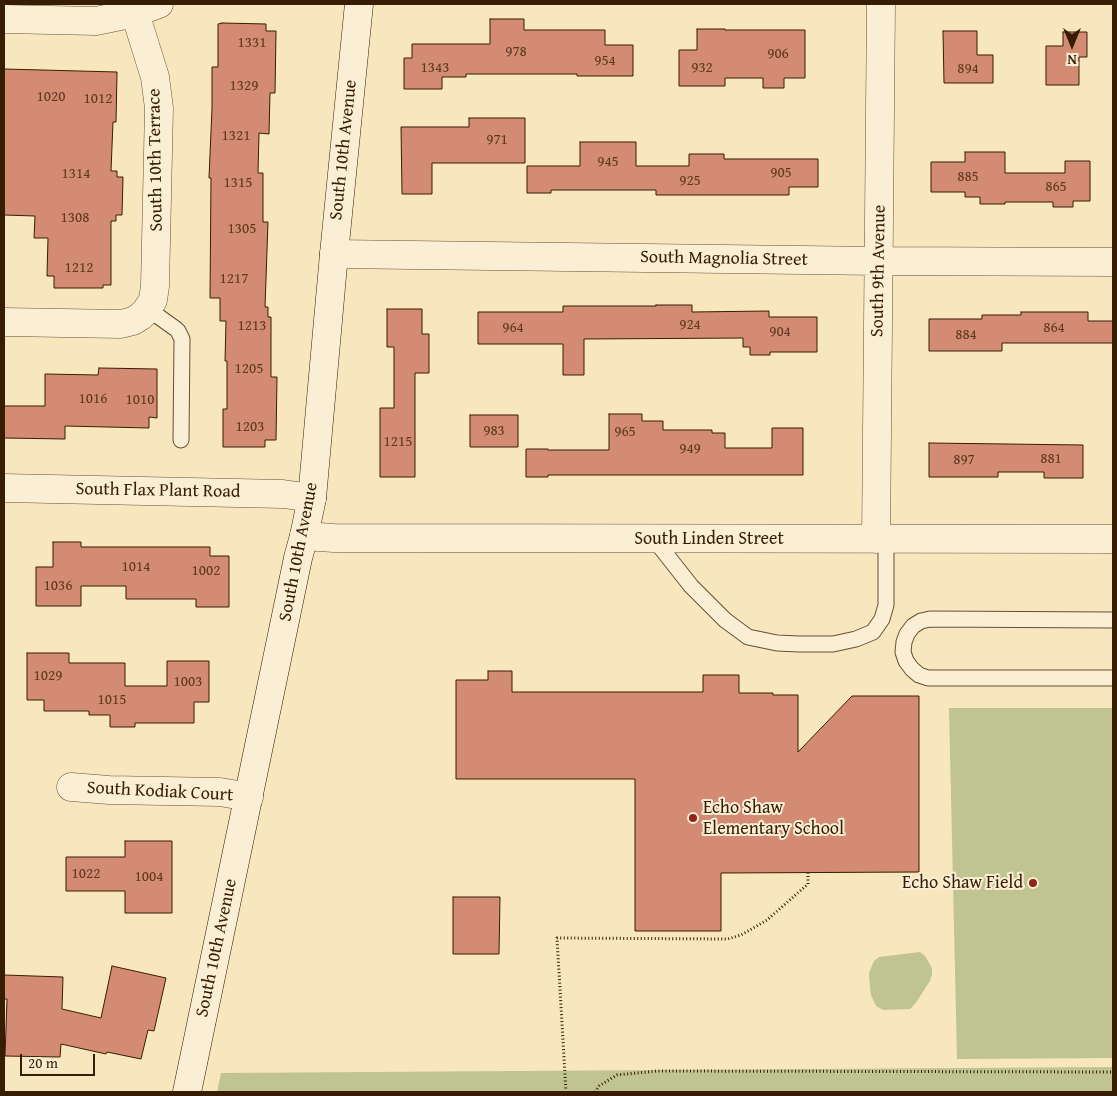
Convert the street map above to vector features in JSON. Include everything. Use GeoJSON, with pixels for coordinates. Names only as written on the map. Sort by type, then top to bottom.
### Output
{"type":"FeatureCollection","features":[{"type":"Feature","properties":{"kind":"street","name":"South 10th Avenue"},"geometry":{"type":"LineString","coordinates":[[186,1092],[312,498],[359,4]]}},
{"type":"Feature","properties":{"kind":"street","name":"South 9th Avenue"},"geometry":{"type":"LineString","coordinates":[[881,4],[879,261],[881,539]]}},
{"type":"Feature","properties":{"kind":"street"},"geometry":{"type":"LineString","coordinates":[[4,20],[96,21],[147,8]]}},
{"type":"Feature","properties":{"kind":"street","name":"South 10th Terrace"},"geometry":{"type":"LineString","coordinates":[[147,8],[159,108],[156,286],[148,309]]}},
{"type":"Feature","properties":{"kind":"street","name":"South Magnolia Street"},"geometry":{"type":"LineString","coordinates":[[334,254],[1113,262]]}},
{"type":"Feature","properties":{"kind":"street"},"geometry":{"type":"LineString","coordinates":[[4,322],[121,324],[136,320],[148,309]]}},
{"type":"Feature","properties":{"kind":"street","name":"South Flax Plant Road"},"geometry":{"type":"LineString","coordinates":[[4,488],[283,494],[312,498]]}},
{"type":"Feature","properties":{"kind":"street","name":"South Linden Street"},"geometry":{"type":"LineString","coordinates":[[304,536],[334,538],[1113,539]]}},
{"type":"Feature","properties":{"kind":"street","name":"South Kodiak Court"},"geometry":{"type":"LineString","coordinates":[[71,787],[109,790],[220,792],[249,797]]}},
{"type":"Feature","properties":{"kind":"lane"},"geometry":{"type":"LineString","coordinates":[[148,309],[176,329],[182,339],[181,440]]}},
{"type":"Feature","properties":{"kind":"lane"},"geometry":{"type":"LineString","coordinates":[[654,539],[691,586],[725,620],[748,637],[777,643],[799,644],[833,644],[856,640],[873,632],[882,619],[886,606],[881,539]]}},
{"type":"Feature","properties":{"kind":"lane"},"geometry":{"type":"LineString","coordinates":[[1113,620],[930,619],[921,621],[913,626],[907,634],[903,652],[906,662],[912,669],[919,675],[928,678],[1113,678]]}},
{"type":"Feature","properties":{"kind":"path"},"geometry":{"type":"LineString","coordinates":[[566,1092],[557,938],[728,939],[741,936],[767,920],[808,884],[808,872]]}},
{"type":"Feature","properties":{"kind":"path"},"geometry":{"type":"LineString","coordinates":[[595,1092],[599,1086],[617,1075],[657,1072],[1113,1072]]}},
{"type":"Feature","properties":{"kind":"green space","name":"Echo Shaw Field"},"geometry":{"type":"Polygon","coordinates":[[[949,708],[1113,708],[1113,1058],[957,1059],[949,708]]]}},
{"type":"Feature","properties":{"kind":"green space"},"geometry":{"type":"Polygon","coordinates":[[[920,952],[925,956],[932,968],[932,974],[930,981],[915,1004],[910,1009],[883,1010],[876,1006],[871,995],[869,973],[874,961],[879,957],[920,952]]]}},
{"type":"Feature","properties":{"kind":"green space"},"geometry":{"type":"Polygon","coordinates":[[[1113,1067],[1113,1092],[217,1092],[221,1073],[1113,1067]]]}},
{"type":"Feature","properties":{"kind":"building"},"geometry":{"type":"Polygon","coordinates":[[[490,19],[524,19],[524,30],[605,30],[605,45],[633,45],[633,76],[466,74],[466,77],[442,77],[442,89],[404,89],[404,58],[412,58],[412,44],[490,44],[490,19]]]}},
{"type":"Feature","properties":{"kind":"building"},"geometry":{"type":"Polygon","coordinates":[[[218,24],[266,24],[266,31],[276,31],[275,93],[270,93],[269,134],[259,133],[258,173],[263,173],[263,222],[268,222],[265,307],[268,307],[268,317],[271,317],[271,377],[277,377],[276,440],[265,440],[265,447],[223,447],[223,409],[227,409],[226,321],[220,321],[220,298],[210,298],[211,178],[209,178],[212,67],[218,67],[218,24]]]}},
{"type":"Feature","properties":{"kind":"building"},"geometry":{"type":"Polygon","coordinates":[[[697,29],[805,30],[805,78],[784,78],[784,88],[763,88],[763,78],[725,78],[725,86],[679,86],[679,50],[697,50],[697,29]]]}},
{"type":"Feature","properties":{"kind":"building"},"geometry":{"type":"Polygon","coordinates":[[[943,31],[977,31],[977,55],[993,55],[993,83],[944,83],[943,31]]]}},
{"type":"Feature","properties":{"kind":"building"},"geometry":{"type":"Polygon","coordinates":[[[1063,32],[1087,32],[1087,57],[1079,57],[1079,85],[1046,85],[1046,46],[1063,46],[1063,32]]]}},
{"type":"Feature","properties":{"kind":"building"},"geometry":{"type":"Polygon","coordinates":[[[4,69],[117,72],[116,122],[113,122],[111,171],[117,171],[117,177],[123,177],[122,215],[116,215],[116,221],[111,221],[111,285],[103,285],[103,288],[54,288],[54,276],[47,276],[48,238],[34,238],[35,216],[4,215],[4,69]]]}},
{"type":"Feature","properties":{"kind":"building"},"geometry":{"type":"Polygon","coordinates":[[[469,118],[525,118],[525,163],[432,163],[432,194],[402,194],[401,127],[469,127],[469,118]]]}},
{"type":"Feature","properties":{"kind":"building"},"geometry":{"type":"Polygon","coordinates":[[[580,142],[636,142],[636,166],[689,166],[689,154],[724,154],[724,159],[818,159],[818,187],[789,187],[789,195],[656,195],[656,190],[551,190],[551,193],[527,193],[527,166],[580,166],[580,142]]]}},
{"type":"Feature","properties":{"kind":"building"},"geometry":{"type":"Polygon","coordinates":[[[965,152],[1005,152],[1005,173],[1065,173],[1065,161],[1090,161],[1090,201],[1073,201],[1073,207],[1053,207],[1053,202],[980,204],[980,197],[965,197],[965,192],[931,192],[931,162],[965,162],[965,152]]]}},
{"type":"Feature","properties":{"kind":"building"},"geometry":{"type":"Polygon","coordinates":[[[692,305],[692,312],[769,311],[769,317],[817,317],[817,352],[770,352],[770,355],[750,355],[750,347],[743,347],[743,338],[584,339],[584,375],[563,375],[563,344],[478,344],[478,312],[563,312],[563,306],[692,305]]]}},
{"type":"Feature","properties":{"kind":"building"},"geometry":{"type":"Polygon","coordinates":[[[387,309],[422,309],[422,334],[429,334],[429,373],[415,373],[415,477],[380,477],[380,408],[394,408],[394,347],[387,347],[387,309]]]}},
{"type":"Feature","properties":{"kind":"building"},"geometry":{"type":"Polygon","coordinates":[[[1021,312],[1088,312],[1088,321],[1113,321],[1113,343],[1002,343],[1002,351],[929,351],[929,319],[982,319],[982,315],[1021,315],[1021,312]]]}},
{"type":"Feature","properties":{"kind":"building"},"geometry":{"type":"Polygon","coordinates":[[[99,368],[157,369],[157,418],[149,417],[149,428],[65,426],[65,439],[4,438],[4,406],[45,406],[45,374],[98,375],[99,368]]]}},
{"type":"Feature","properties":{"kind":"building"},"geometry":{"type":"Polygon","coordinates":[[[609,414],[642,414],[642,421],[663,421],[663,430],[712,430],[712,433],[725,433],[725,448],[772,448],[772,428],[803,428],[803,475],[548,475],[548,477],[526,477],[526,449],[609,450],[609,414]]]}},
{"type":"Feature","properties":{"kind":"building"},"geometry":{"type":"Polygon","coordinates":[[[470,415],[518,415],[518,447],[470,447],[470,415]]]}},
{"type":"Feature","properties":{"kind":"building"},"geometry":{"type":"Polygon","coordinates":[[[929,443],[1083,445],[1083,478],[1044,478],[1044,472],[998,472],[998,477],[929,477],[929,443]]]}},
{"type":"Feature","properties":{"kind":"building"},"geometry":{"type":"Polygon","coordinates":[[[53,542],[81,542],[81,547],[210,547],[210,556],[229,556],[229,607],[196,607],[196,599],[126,599],[126,586],[81,586],[81,606],[36,606],[36,567],[53,567],[53,542]]]}},
{"type":"Feature","properties":{"kind":"building"},"geometry":{"type":"Polygon","coordinates":[[[27,653],[69,653],[69,663],[125,663],[125,686],[167,686],[167,661],[209,661],[209,702],[194,702],[194,723],[135,723],[135,727],[110,727],[110,715],[89,715],[89,711],[44,711],[44,700],[27,700],[27,653]]]}},
{"type":"Feature","properties":{"kind":"building"},"geometry":{"type":"Polygon","coordinates":[[[488,671],[512,671],[512,692],[703,692],[703,675],[739,675],[739,693],[798,695],[798,752],[852,696],[919,696],[919,872],[721,873],[721,931],[635,931],[635,779],[456,779],[456,680],[488,680],[488,671]]]}},
{"type":"Feature","properties":{"kind":"building"},"geometry":{"type":"Polygon","coordinates":[[[125,841],[172,841],[172,913],[125,913],[125,891],[66,891],[66,857],[125,857],[125,841]]]}},
{"type":"Feature","properties":{"kind":"building"},"geometry":{"type":"Polygon","coordinates":[[[453,897],[500,897],[499,954],[453,954],[453,897]]]}},
{"type":"Feature","properties":{"kind":"building"},"geometry":{"type":"Polygon","coordinates":[[[112,966],[166,978],[154,1031],[148,1030],[141,1059],[107,1052],[106,1054],[61,1044],[60,1057],[5,1056],[7,999],[4,999],[4,975],[63,977],[62,1009],[101,1018],[112,966]]]}},
{"type":"Feature","properties":{"kind":"place","name":"Echo Shaw Elementary School"},"geometry":{"type":"Point","coordinates":[693,818]}},
{"type":"Feature","properties":{"kind":"place","name":"Echo Shaw Field"},"geometry":{"type":"Point","coordinates":[1033,883]}}]}
